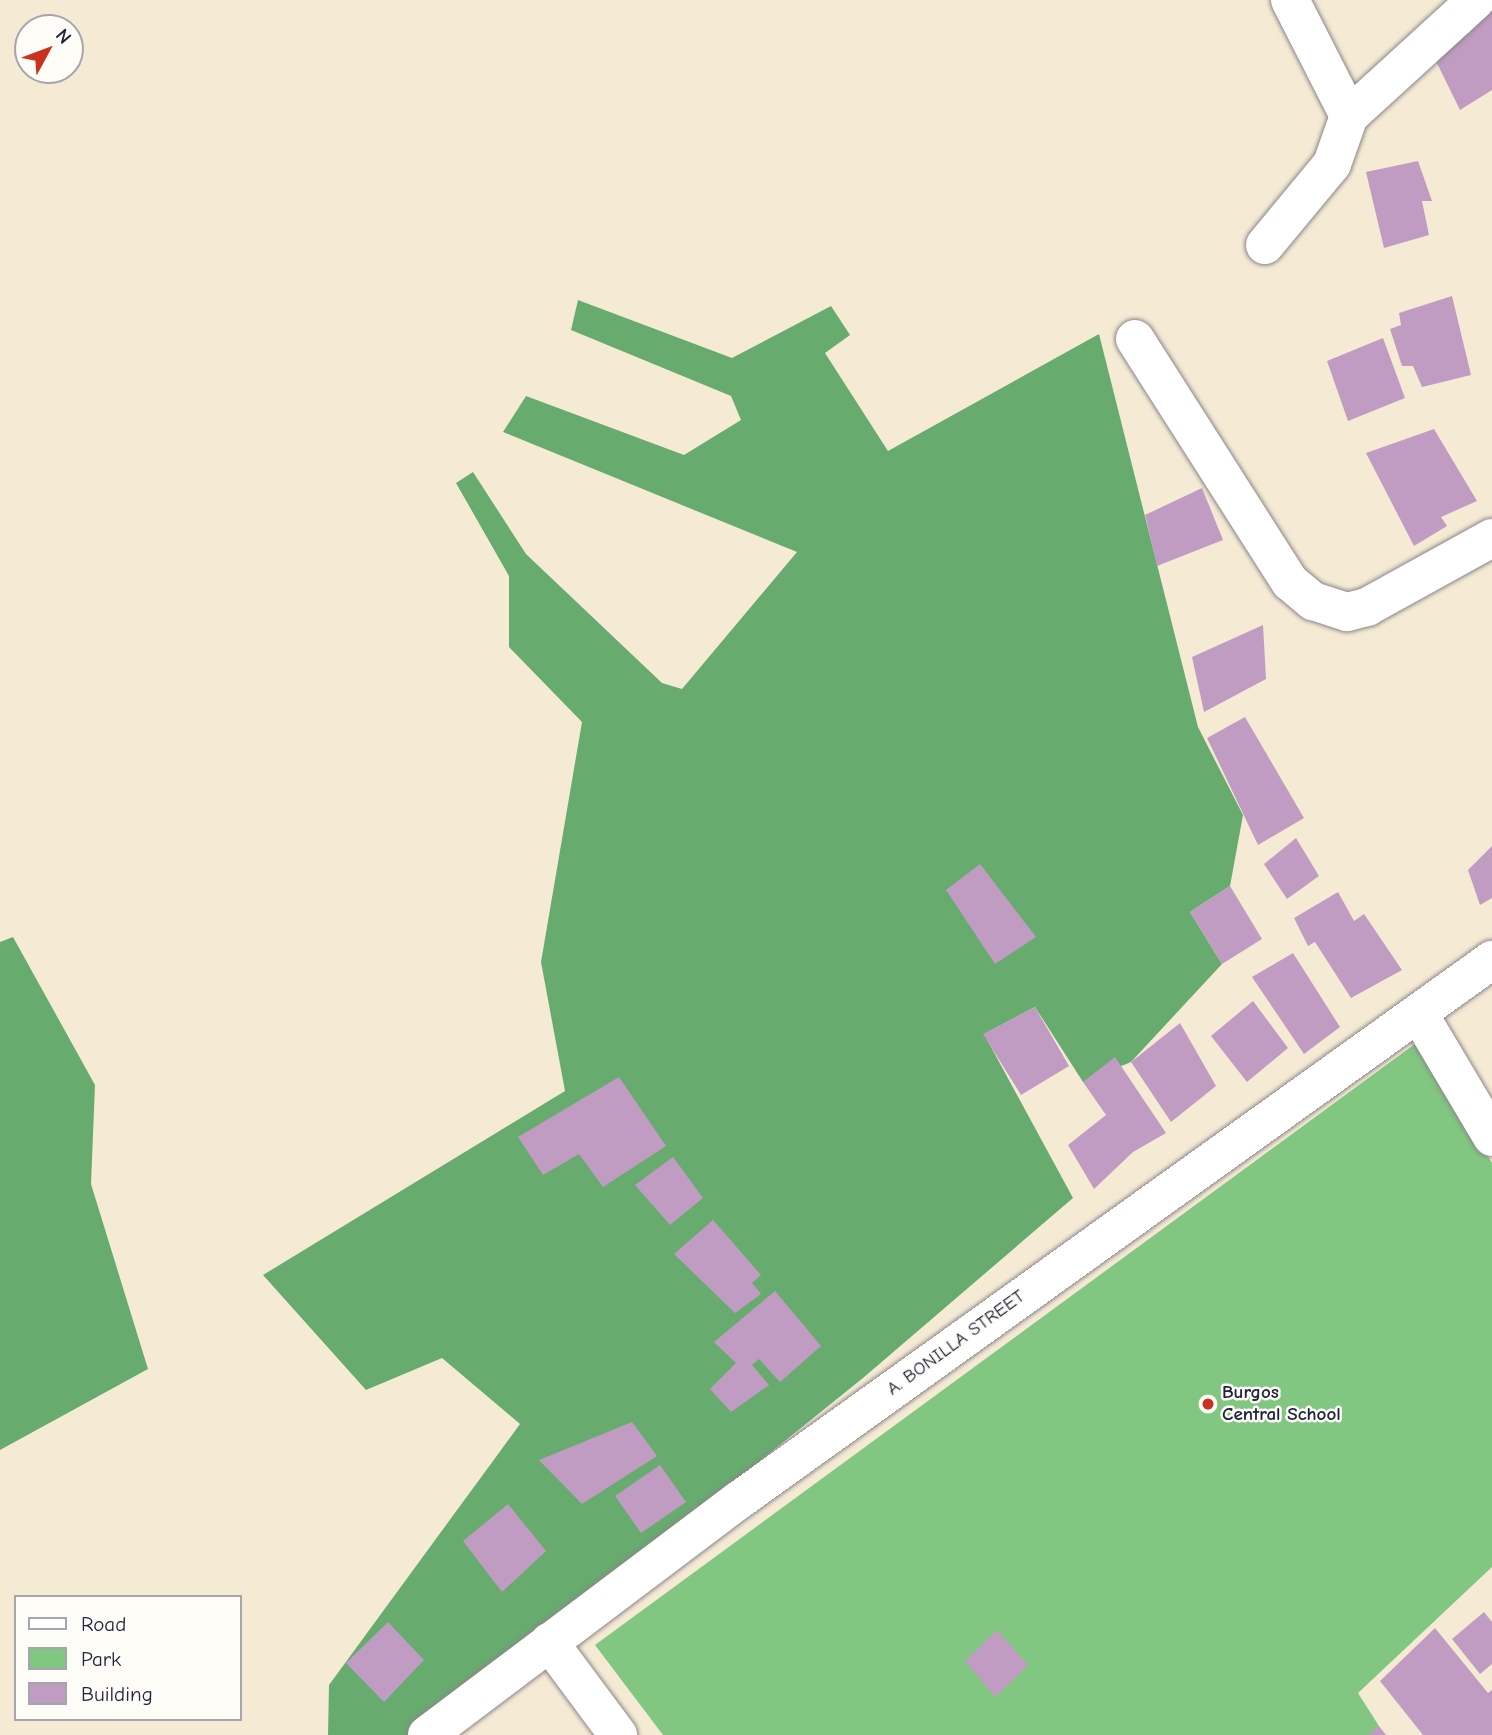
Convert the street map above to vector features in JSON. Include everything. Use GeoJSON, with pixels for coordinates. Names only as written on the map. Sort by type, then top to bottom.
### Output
{"type":"FeatureCollection","features":[{"type":"Feature","properties":{"kind":"street"},"geometry":{"type":"LineString","coordinates":[[1290,0],[1349,116]]}},
{"type":"Feature","properties":{"kind":"street"},"geometry":{"type":"LineString","coordinates":[[1265,245],[1332,164],[1349,116],[1476,0]]}},
{"type":"Feature","properties":{"kind":"street"},"geometry":{"type":"LineString","coordinates":[[1135,339],[1290,582],[1313,601],[1347,612],[1367,607],[1492,538]]}},
{"type":"Feature","properties":{"kind":"street","name":"A. BONILLA STREET"},"geometry":{"type":"LineString","coordinates":[[427,1735],[549,1642],[1492,960]]}},
{"type":"Feature","properties":{"kind":"street"},"geometry":{"type":"LineString","coordinates":[[1419,1014],[1492,1137]]}},
{"type":"Feature","properties":{"kind":"street"},"geometry":{"type":"LineString","coordinates":[[549,1642],[618,1735]]}},
{"type":"Feature","properties":{"kind":"green space"},"geometry":{"type":"Polygon","coordinates":[[[578,300],[732,358],[831,306],[850,335],[825,353],[888,451],[1099,334],[1198,727],[1243,815],[1230,886],[1190,912],[1222,964],[1131,1062],[1083,1082],[1035,1007],[984,1034],[1073,1198],[863,1378],[419,1735],[328,1735],[329,1685],[520,1424],[442,1358],[366,1390],[263,1275],[565,1091],[541,962],[582,722],[509,647],[509,576],[456,483],[473,472],[526,554],[662,683],[682,689],[797,552],[503,432],[526,396],[684,455],[741,420],[731,396],[571,330],[578,300]]]}},
{"type":"Feature","properties":{"kind":"green space"},"geometry":{"type":"Polygon","coordinates":[[[13,937],[95,1085],[91,1184],[148,1369],[0,1450],[0,942],[13,937]]]}},
{"type":"Feature","properties":{"kind":"green space","name":"Burgos Central School"},"geometry":{"type":"Polygon","coordinates":[[[1419,1041],[1492,1163],[1492,1567],[1358,1693],[1379,1726],[1370,1735],[663,1735],[595,1645],[1419,1041]]]}},
{"type":"Feature","properties":{"kind":"building"},"geometry":{"type":"Polygon","coordinates":[[[1492,2],[1492,90],[1460,110],[1431,51],[1471,32],[1464,16],[1492,2]]]}},
{"type":"Feature","properties":{"kind":"building"},"geometry":{"type":"Polygon","coordinates":[[[1418,161],[1432,201],[1422,201],[1429,235],[1384,248],[1366,172],[1418,161]]]}},
{"type":"Feature","properties":{"kind":"building"},"geometry":{"type":"Polygon","coordinates":[[[1452,296],[1471,375],[1422,387],[1413,366],[1402,366],[1390,329],[1401,325],[1399,313],[1452,296]]]}},
{"type":"Feature","properties":{"kind":"building"},"geometry":{"type":"Polygon","coordinates":[[[1383,338],[1405,398],[1348,421],[1327,361],[1383,338]]]}},
{"type":"Feature","properties":{"kind":"building"},"geometry":{"type":"Polygon","coordinates":[[[1434,429],[1477,501],[1441,517],[1447,526],[1414,546],[1366,453],[1434,429]]]}},
{"type":"Feature","properties":{"kind":"building"},"geometry":{"type":"Polygon","coordinates":[[[1202,488],[1223,540],[1157,566],[1145,515],[1202,488]]]}},
{"type":"Feature","properties":{"kind":"building"},"geometry":{"type":"Polygon","coordinates":[[[1263,625],[1266,679],[1204,712],[1192,657],[1263,625]]]}},
{"type":"Feature","properties":{"kind":"building"},"geometry":{"type":"Polygon","coordinates":[[[1245,717],[1304,818],[1258,845],[1207,738],[1245,717]]]}},
{"type":"Feature","properties":{"kind":"building"},"geometry":{"type":"Polygon","coordinates":[[[1296,838],[1319,876],[1287,899],[1264,864],[1296,838]]]}},
{"type":"Feature","properties":{"kind":"building"},"geometry":{"type":"Polygon","coordinates":[[[1492,846],[1492,898],[1480,905],[1468,870],[1492,846]]]}},
{"type":"Feature","properties":{"kind":"building"},"geometry":{"type":"Polygon","coordinates":[[[980,864],[1036,937],[995,964],[946,890],[980,864]]]}},
{"type":"Feature","properties":{"kind":"building"},"geometry":{"type":"Polygon","coordinates":[[[1230,886],[1262,939],[1222,964],[1190,912],[1230,886]]]}},
{"type":"Feature","properties":{"kind":"building"},"geometry":{"type":"Polygon","coordinates":[[[1338,892],[1354,921],[1364,914],[1402,970],[1351,998],[1315,942],[1308,946],[1294,918],[1338,892]]]}},
{"type":"Feature","properties":{"kind":"building"},"geometry":{"type":"Polygon","coordinates":[[[1293,953],[1340,1027],[1304,1054],[1252,977],[1293,953]]]}},
{"type":"Feature","properties":{"kind":"building"},"geometry":{"type":"Polygon","coordinates":[[[1253,1001],[1288,1048],[1247,1082],[1211,1036],[1253,1001]]]}},
{"type":"Feature","properties":{"kind":"building"},"geometry":{"type":"Polygon","coordinates":[[[1035,1007],[1069,1066],[1021,1095],[983,1034],[1035,1007]]]}},
{"type":"Feature","properties":{"kind":"building"},"geometry":{"type":"Polygon","coordinates":[[[1180,1023],[1216,1086],[1171,1122],[1131,1062],[1180,1023]]]}},
{"type":"Feature","properties":{"kind":"building"},"geometry":{"type":"Polygon","coordinates":[[[1115,1057],[1166,1133],[1133,1152],[1094,1189],[1068,1145],[1106,1115],[1083,1082],[1115,1057]]]}},
{"type":"Feature","properties":{"kind":"building"},"geometry":{"type":"Polygon","coordinates":[[[619,1077],[666,1146],[603,1187],[579,1154],[543,1175],[518,1137],[619,1077]]]}},
{"type":"Feature","properties":{"kind":"building"},"geometry":{"type":"Polygon","coordinates":[[[673,1157],[703,1198],[670,1225],[635,1185],[673,1157]]]}},
{"type":"Feature","properties":{"kind":"building"},"geometry":{"type":"Polygon","coordinates":[[[713,1220],[761,1275],[752,1283],[761,1294],[735,1313],[674,1254],[713,1220]]]}},
{"type":"Feature","properties":{"kind":"building"},"geometry":{"type":"Polygon","coordinates":[[[775,1291],[821,1346],[780,1382],[759,1359],[752,1365],[769,1385],[731,1412],[710,1389],[736,1363],[714,1342],[775,1291]]]}},
{"type":"Feature","properties":{"kind":"building"},"geometry":{"type":"Polygon","coordinates":[[[632,1422],[657,1456],[582,1504],[539,1460],[632,1422]]]}},
{"type":"Feature","properties":{"kind":"building"},"geometry":{"type":"Polygon","coordinates":[[[660,1465],[686,1502],[641,1533],[615,1496],[660,1465]]]}},
{"type":"Feature","properties":{"kind":"building"},"geometry":{"type":"Polygon","coordinates":[[[508,1504],[546,1551],[502,1592],[463,1541],[508,1504]]]}},
{"type":"Feature","properties":{"kind":"building"},"geometry":{"type":"Polygon","coordinates":[[[1484,1612],[1492,1622],[1492,1664],[1480,1674],[1452,1639],[1484,1612]]]}},
{"type":"Feature","properties":{"kind":"building"},"geometry":{"type":"Polygon","coordinates":[[[388,1622],[424,1660],[384,1702],[346,1663],[388,1622]]]}},
{"type":"Feature","properties":{"kind":"building"},"geometry":{"type":"Polygon","coordinates":[[[1435,1628],[1488,1693],[1492,1690],[1492,1735],[1423,1735],[1380,1681],[1435,1628]]]}},
{"type":"Feature","properties":{"kind":"building"},"geometry":{"type":"Polygon","coordinates":[[[997,1630],[1028,1665],[995,1697],[965,1661],[997,1630]]]}},
{"type":"Feature","properties":{"kind":"building"},"geometry":{"type":"Polygon","coordinates":[[[1379,1726],[1386,1735],[1368,1735],[1379,1726]]]}},
{"type":"Feature","properties":{"kind":"place","name":"Burgos Central School"},"geometry":{"type":"Point","coordinates":[1208,1404]}}]}
